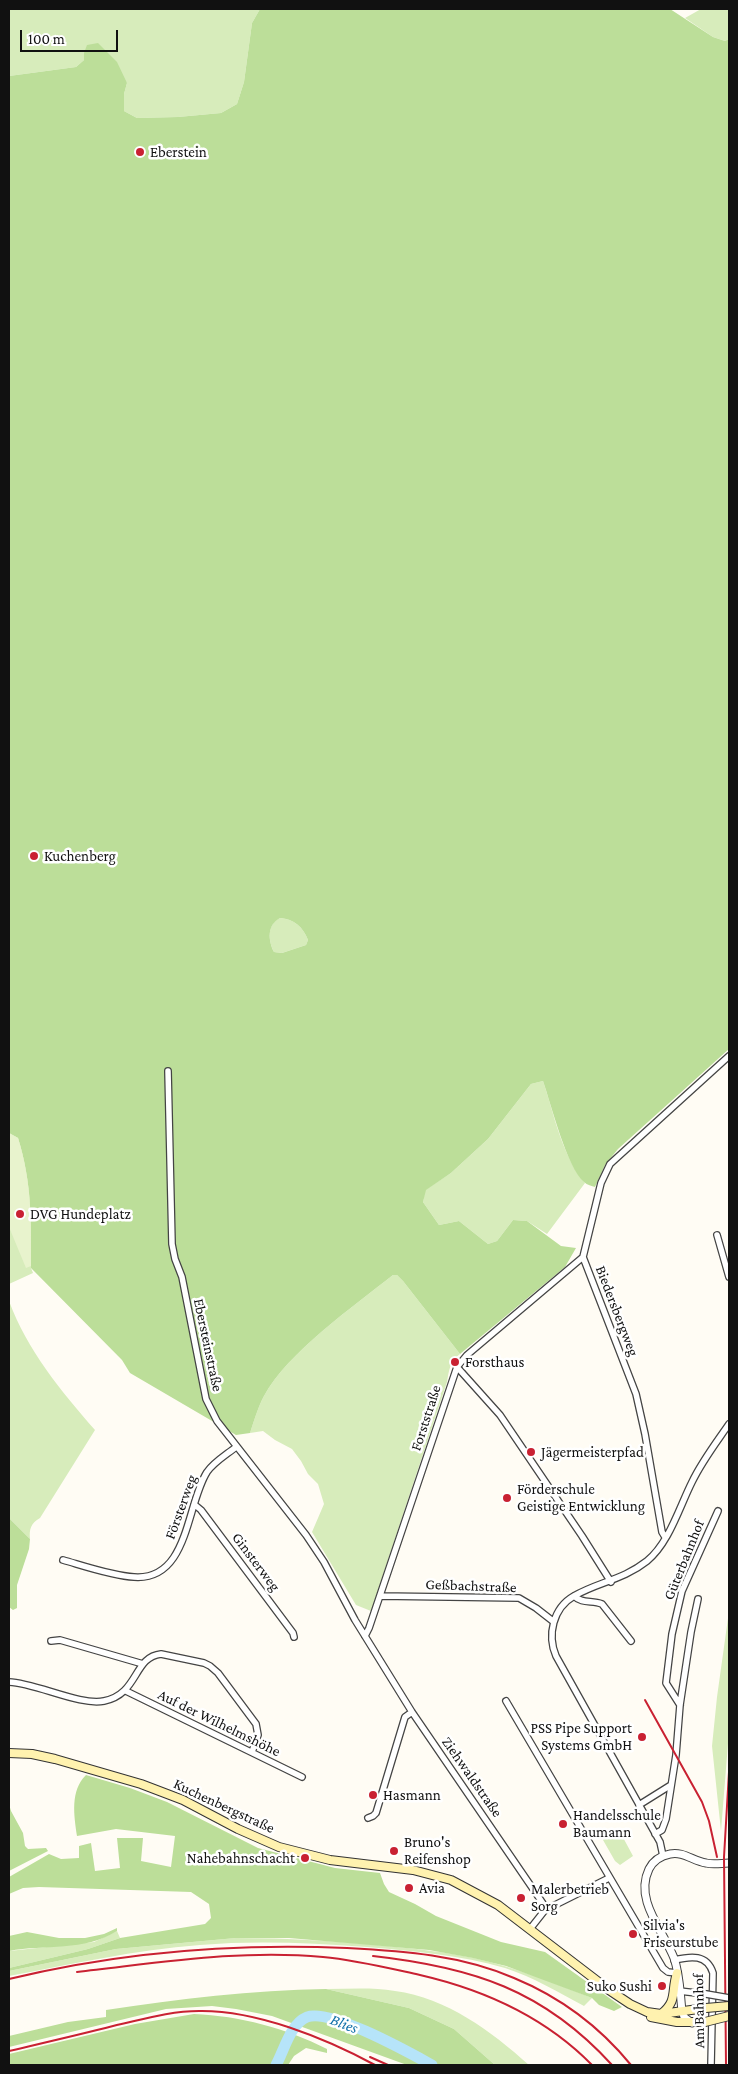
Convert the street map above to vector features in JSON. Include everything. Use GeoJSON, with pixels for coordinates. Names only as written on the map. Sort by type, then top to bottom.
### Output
{"type":"FeatureCollection","features":[{"type":"Feature","properties":{"kind":"main road","name":"Kuchenbergstraße"},"geometry":{"type":"LineString","coordinates":[[9,1753],[32,1754],[55,1759],[149,1787],[183,1800],[238,1830],[280,1847],[330,1860],[413,1870],[450,1880],[498,1905],[637,2011],[651,2017],[692,2023],[706,2022],[729,2016]]}},
{"type":"Feature","properties":{"kind":"main road"},"geometry":{"type":"LineString","coordinates":[[660,2014],[669,2008],[672,2003],[677,1974]]}},
{"type":"Feature","properties":{"kind":"main road","name":"Kuchenbergstraße"},"geometry":{"type":"LineString","coordinates":[[630,2004],[647,2012],[660,2014],[729,2006]]}},
{"type":"Feature","properties":{"kind":"street","name":"Biedersbergweg"},"geometry":{"type":"LineString","coordinates":[[665,1537],[662,1532],[636,1394],[583,1257],[601,1183],[610,1164],[729,1056]]}},
{"type":"Feature","properties":{"kind":"street","name":"Ebersteinstraße"},"geometry":{"type":"LineString","coordinates":[[168,1072],[170,1223],[173,1252],[182,1277],[206,1399],[217,1421],[236,1447],[306,1535],[324,1562],[365,1636]]}},
{"type":"Feature","properties":{"kind":"street"},"geometry":{"type":"LineString","coordinates":[[717,1235],[729,1277]]}},
{"type":"Feature","properties":{"kind":"street","name":"Forststraße"},"geometry":{"type":"LineString","coordinates":[[365,1636],[457,1368],[467,1355],[583,1257]]}},
{"type":"Feature","properties":{"kind":"street"},"geometry":{"type":"LineString","coordinates":[[457,1368],[500,1415],[611,1582]]}},
{"type":"Feature","properties":{"kind":"street"},"geometry":{"type":"LineString","coordinates":[[663,1856],[660,1842],[556,1656],[551,1640],[554,1622],[566,1601],[637,1569],[648,1560],[665,1537],[702,1464],[729,1424]]}},
{"type":"Feature","properties":{"kind":"street","name":"Försterweg"},"geometry":{"type":"LineString","coordinates":[[63,1560],[132,1578],[153,1574],[165,1567],[176,1554],[181,1544],[202,1481],[208,1471],[236,1447]]}},
{"type":"Feature","properties":{"kind":"street","name":"Ginsterweg"},"geometry":{"type":"LineString","coordinates":[[195,1505],[202,1510],[293,1632],[294,1637]]}},
{"type":"Feature","properties":{"kind":"street","name":"Güterbahnhof"},"geometry":{"type":"LineString","coordinates":[[680,1705],[666,1683],[674,1626],[682,1591],[718,1511]]}},
{"type":"Feature","properties":{"kind":"street","name":"Geßbachstraße"},"geometry":{"type":"LineString","coordinates":[[380,1596],[519,1598],[554,1622]]}},
{"type":"Feature","properties":{"kind":"street"},"geometry":{"type":"LineString","coordinates":[[574,1596],[583,1602],[602,1604],[631,1642]]}},
{"type":"Feature","properties":{"kind":"street","name":"Güterbahnhof"},"geometry":{"type":"LineString","coordinates":[[655,1834],[665,1825],[676,1755],[680,1705],[698,1599]]}},
{"type":"Feature","properties":{"kind":"street","name":"Ziehwaldstraße"},"geometry":{"type":"LineString","coordinates":[[365,1636],[412,1712],[544,1904],[545,1910]]}},
{"type":"Feature","properties":{"kind":"street"},"geometry":{"type":"LineString","coordinates":[[51,1641],[60,1640],[143,1664]]}},
{"type":"Feature","properties":{"kind":"street"},"geometry":{"type":"LineString","coordinates":[[9,1682],[29,1685],[96,1702],[110,1699],[126,1691],[143,1664],[155,1655],[161,1654],[204,1663],[215,1669],[256,1724],[258,1735],[252,1752]]}},
{"type":"Feature","properties":{"kind":"street","name":"Auf der Wilhelmshöhe"},"geometry":{"type":"LineString","coordinates":[[126,1691],[302,1777]]}},
{"type":"Feature","properties":{"kind":"street"},"geometry":{"type":"LineString","coordinates":[[506,1701],[663,1968],[668,1972],[677,1974]]}},
{"type":"Feature","properties":{"kind":"street"},"geometry":{"type":"LineString","coordinates":[[368,1818],[376,1813],[405,1717],[412,1712]]}},
{"type":"Feature","properties":{"kind":"street"},"geometry":{"type":"LineString","coordinates":[[639,1805],[671,1785]]}},
{"type":"Feature","properties":{"kind":"street"},"geometry":{"type":"LineString","coordinates":[[692,2023],[684,2016],[682,2011],[674,1960],[647,1903],[644,1892],[648,1871],[656,1860],[676,1853],[705,1863],[729,1863]]}},
{"type":"Feature","properties":{"kind":"street"},"geometry":{"type":"LineString","coordinates":[[530,1929],[545,1910],[609,1878]]}},
{"type":"Feature","properties":{"kind":"street","name":"Am Bahnhof"},"geometry":{"type":"LineString","coordinates":[[674,1960],[685,1957],[698,1958],[709,1963],[713,1973],[711,2065]]}},
{"type":"Feature","properties":{"kind":"street"},"geometry":{"type":"LineString","coordinates":[[680,1991],[729,1998]]}},
{"type":"Feature","properties":{"kind":"green space"},"geometry":{"type":"Polygon","coordinates":[[[9,9],[260,9],[252,23],[244,82],[237,104],[221,113],[137,118],[124,111],[124,94],[127,83],[84,53],[84,60],[76,67],[9,76],[9,9]]]}},
{"type":"Feature","properties":{"kind":"green space"},"geometry":{"type":"Polygon","coordinates":[[[260,9],[670,9],[713,37],[725,41],[729,39],[729,1049],[618,1149],[605,1165],[595,1187],[584,1182],[572,1164],[560,1135],[543,1081],[531,1084],[488,1139],[451,1173],[426,1190],[423,1202],[439,1225],[459,1221],[488,1244],[497,1241],[513,1220],[527,1221],[561,1246],[576,1248],[565,1267],[460,1354],[403,1281],[397,1275],[393,1275],[322,1331],[288,1363],[264,1396],[250,1433],[236,1435],[130,1373],[122,1360],[31,1268],[31,1218],[26,1171],[18,1138],[9,1133],[9,76],[76,67],[84,60],[87,45],[98,43],[117,62],[127,83],[124,94],[124,111],[137,118],[221,113],[237,104],[244,82],[252,23],[260,9]],[[280,918],[273,925],[270,933],[274,952],[282,953],[306,945],[308,940],[303,931],[290,920],[280,918]]]}},
{"type":"Feature","properties":{"kind":"green space"},"geometry":{"type":"Polygon","coordinates":[[[701,9],[729,9],[729,39],[725,41],[713,37],[685,18],[701,9]]]}},
{"type":"Feature","properties":{"kind":"green space"},"geometry":{"type":"Polygon","coordinates":[[[280,918],[290,920],[301,928],[308,940],[306,945],[282,953],[274,952],[270,933],[273,924],[280,918]]]}},
{"type":"Feature","properties":{"kind":"green space"},"geometry":{"type":"Polygon","coordinates":[[[543,1081],[565,1148],[570,1160],[585,1183],[547,1234],[527,1221],[513,1220],[497,1241],[488,1244],[459,1221],[439,1225],[423,1202],[425,1190],[451,1173],[488,1139],[531,1084],[543,1081]]]}},
{"type":"Feature","properties":{"kind":"green space","name":"DVG Hundeplatz"},"geometry":{"type":"Polygon","coordinates":[[[9,1133],[18,1138],[26,1171],[31,1218],[31,1268],[33,1273],[9,1284],[9,1133]]]}},
{"type":"Feature","properties":{"kind":"green space","name":"DVG Hundeplatz"},"geometry":{"type":"Polygon","coordinates":[[[9,1133],[18,1138],[26,1170],[31,1217],[31,1266],[26,1268],[9,1227],[9,1133]]]}},
{"type":"Feature","properties":{"kind":"green space"},"geometry":{"type":"Polygon","coordinates":[[[393,1275],[397,1275],[403,1281],[460,1354],[450,1366],[447,1382],[371,1611],[356,1605],[312,1532],[324,1504],[318,1484],[308,1474],[292,1449],[263,1431],[250,1433],[264,1396],[288,1363],[322,1331],[393,1275]]]}},
{"type":"Feature","properties":{"kind":"green space"},"geometry":{"type":"Polygon","coordinates":[[[9,1301],[16,1319],[35,1353],[58,1385],[95,1430],[40,1518],[30,1529],[30,1539],[9,1518],[9,1301]]]}},
{"type":"Feature","properties":{"kind":"green space"},"geometry":{"type":"Polygon","coordinates":[[[9,1518],[30,1539],[29,1549],[17,1585],[17,1608],[13,1610],[9,1607],[9,1518]]]}},
{"type":"Feature","properties":{"kind":"green space"},"geometry":{"type":"Polygon","coordinates":[[[729,1611],[729,1731],[721,1831],[712,1746],[729,1611]]]}},
{"type":"Feature","properties":{"kind":"green space"},"geometry":{"type":"Polygon","coordinates":[[[86,1775],[130,1788],[167,1802],[258,1848],[335,1868],[380,1873],[389,1892],[436,1916],[501,1942],[545,1952],[622,2007],[614,2011],[599,2005],[592,1998],[506,1966],[473,1958],[429,1950],[289,1938],[236,1938],[116,1949],[9,1971],[9,1968],[88,1949],[120,1938],[205,1924],[211,1918],[209,1904],[191,1892],[39,1887],[23,1888],[9,1894],[9,1877],[49,1854],[61,1859],[79,1858],[79,1846],[91,1843],[95,1871],[120,1868],[117,1838],[143,1838],[141,1861],[171,1867],[175,1836],[116,1829],[77,1836],[74,1812],[75,1796],[77,1788],[86,1775]]]}},
{"type":"Feature","properties":{"kind":"green space"},"geometry":{"type":"Polygon","coordinates":[[[9,1804],[23,1833],[25,1846],[28,1849],[46,1848],[48,1851],[9,1871],[9,1804]]]}},
{"type":"Feature","properties":{"kind":"green space"},"geometry":{"type":"Polygon","coordinates":[[[617,1829],[633,1856],[620,1865],[615,1861],[603,1840],[617,1829]]]}},
{"type":"Feature","properties":{"kind":"green space"},"geometry":{"type":"Polygon","coordinates":[[[117,1928],[117,1931],[104,1938],[78,1945],[9,1951],[9,1936],[27,1932],[59,1938],[85,1938],[104,1934],[117,1928]]]}},
{"type":"Feature","properties":{"kind":"green space"},"geometry":{"type":"Polygon","coordinates":[[[117,1931],[120,1938],[88,1949],[9,1968],[9,1951],[94,1942],[117,1931]]]}},
{"type":"Feature","properties":{"kind":"green space"},"geometry":{"type":"Polygon","coordinates":[[[236,1938],[350,1943],[453,1954],[519,1971],[592,1998],[584,2006],[526,1976],[505,1968],[471,1960],[402,1950],[304,1943],[221,1943],[176,1947],[9,1976],[9,1971],[116,1949],[236,1938]]]}},
{"type":"Feature","properties":{"kind":"green space"},"geometry":{"type":"Polygon","coordinates":[[[360,1988],[386,1990],[414,1995],[433,2001],[484,2028],[529,2065],[495,2065],[454,2029],[409,2008],[326,1989],[360,1988]]]}},
{"type":"Feature","properties":{"kind":"green space"},"geometry":{"type":"Polygon","coordinates":[[[326,1989],[409,2008],[454,2029],[495,2065],[407,2065],[272,2016],[212,2006],[166,2009],[9,2047],[9,2036],[68,2022],[106,2017],[106,2010],[216,1996],[326,1989]]]}},
{"type":"Feature","properties":{"kind":"green space"},"geometry":{"type":"Polygon","coordinates":[[[194,2014],[228,2017],[262,2024],[295,2035],[327,2049],[327,2053],[306,2048],[294,2056],[288,2065],[9,2065],[9,2054],[135,2024],[194,2014]]]}},
{"type":"Feature","properties":{"kind":"waterway","name":"Blies"},"geometry":{"type":"LineString","coordinates":[[276,2065],[296,2025],[307,2017],[318,2016],[333,2019],[370,2033],[432,2065]]}},
{"type":"Feature","properties":{"kind":"railway"},"geometry":{"type":"LineString","coordinates":[[645,1700],[702,1802],[709,1821],[717,1857]]}},
{"type":"Feature","properties":{"kind":"railway"},"geometry":{"type":"LineString","coordinates":[[726,2065],[724,1857],[729,1772]]}},
{"type":"Feature","properties":{"kind":"railway"},"geometry":{"type":"LineString","coordinates":[[9,1979],[93,1962],[219,1948],[347,1948],[432,1955],[494,1970],[547,1994],[578,2014],[606,2038],[631,2065]]}},
{"type":"Feature","properties":{"kind":"railway"},"geometry":{"type":"LineString","coordinates":[[77,1972],[230,1956],[292,1955],[360,1962],[444,1981],[491,1997],[534,2019],[574,2048],[592,2065]]}},
{"type":"Feature","properties":{"kind":"railway"},"geometry":{"type":"LineString","coordinates":[[373,1956],[443,1967],[504,1986],[533,2000],[560,2018],[586,2039],[612,2065]]}},
{"type":"Feature","properties":{"kind":"railway"},"geometry":{"type":"LineString","coordinates":[[9,2051],[155,2016],[199,2011],[244,2015],[290,2028],[334,2045],[375,2065]]}},
{"type":"Feature","properties":{"kind":"railway"},"geometry":{"type":"LineString","coordinates":[[370,2057],[388,2065]]}},
{"type":"Feature","properties":{"kind":"place","name":"Eberstein"},"geometry":{"type":"Point","coordinates":[140,152]}},
{"type":"Feature","properties":{"kind":"place","name":"Kuchenberg"},"geometry":{"type":"Point","coordinates":[34,856]}},
{"type":"Feature","properties":{"kind":"place","name":"DVG Hundeplatz"},"geometry":{"type":"Point","coordinates":[20,1214]}},
{"type":"Feature","properties":{"kind":"place","name":"Forsthaus"},"geometry":{"type":"Point","coordinates":[455,1362]}},
{"type":"Feature","properties":{"kind":"place","name":"Jägermeisterpfad"},"geometry":{"type":"Point","coordinates":[531,1452]}},
{"type":"Feature","properties":{"kind":"place","name":"Förderschule Geistige Entwicklung"},"geometry":{"type":"Point","coordinates":[507,1498]}},
{"type":"Feature","properties":{"kind":"place","name":"PSS Pipe Support Systems GmbH"},"geometry":{"type":"Point","coordinates":[642,1737]}},
{"type":"Feature","properties":{"kind":"place","name":"Hasmann"},"geometry":{"type":"Point","coordinates":[373,1795]}},
{"type":"Feature","properties":{"kind":"place","name":"Handelsschule Baumann"},"geometry":{"type":"Point","coordinates":[563,1824]}},
{"type":"Feature","properties":{"kind":"place","name":"Bruno's Reifenshop"},"geometry":{"type":"Point","coordinates":[394,1851]}},
{"type":"Feature","properties":{"kind":"place","name":"Nahebahnschacht"},"geometry":{"type":"Point","coordinates":[305,1858]}},
{"type":"Feature","properties":{"kind":"place","name":"Avia"},"geometry":{"type":"Point","coordinates":[409,1888]}},
{"type":"Feature","properties":{"kind":"place","name":"Malerbetrieb Sorg"},"geometry":{"type":"Point","coordinates":[521,1898]}},
{"type":"Feature","properties":{"kind":"place","name":"Silvia's Friseurstube"},"geometry":{"type":"Point","coordinates":[633,1934]}},
{"type":"Feature","properties":{"kind":"place","name":"Suko Sushi"},"geometry":{"type":"Point","coordinates":[662,1986]}}]}
